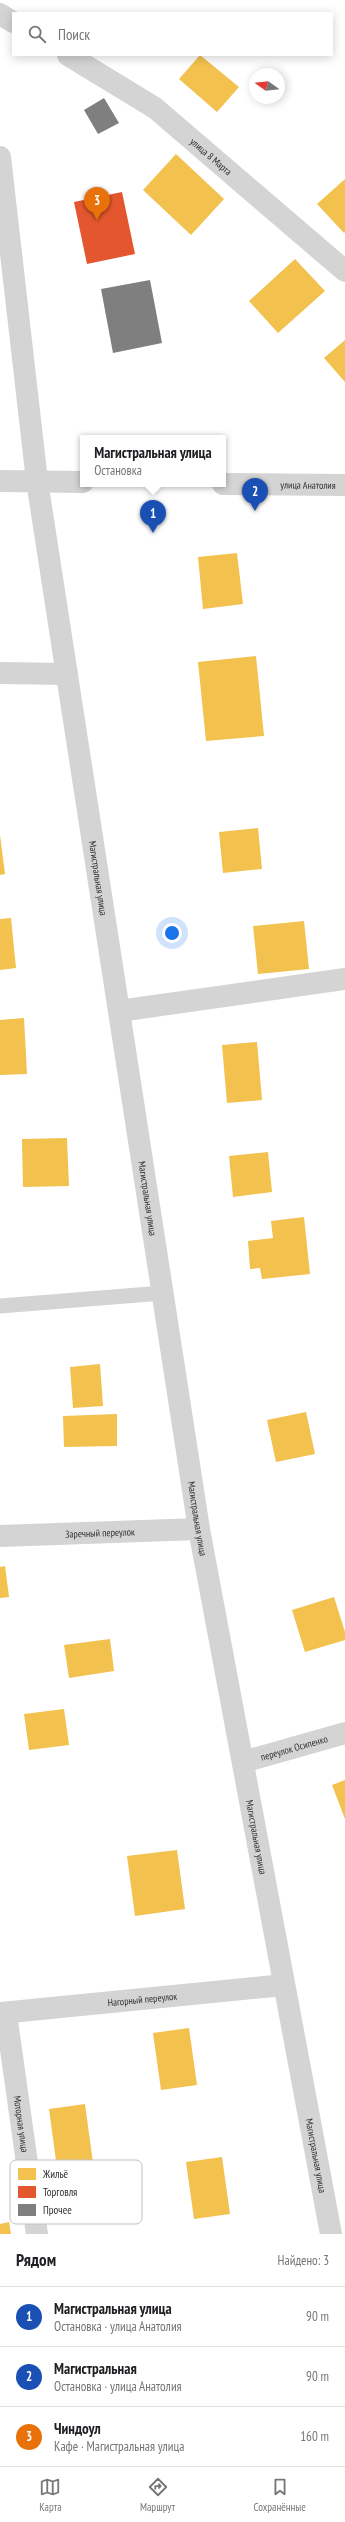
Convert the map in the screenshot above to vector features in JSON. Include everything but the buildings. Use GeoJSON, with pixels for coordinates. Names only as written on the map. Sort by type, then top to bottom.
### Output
{"type":"FeatureCollection","features":[{"type":"Feature","properties":{"kind":"street"},"geometry":{"type":"LineString","coordinates":[[0,14],[12,21]]}},
{"type":"Feature","properties":{"kind":"street","name":"улица 8 Марта"},"geometry":{"type":"LineString","coordinates":[[70,56],[156,108],[345,271]]}},
{"type":"Feature","properties":{"kind":"street","name":"Магистральная улица"},"geometry":{"type":"LineString","coordinates":[[0,157],[37,481],[199,1529],[331,2234]]}},
{"type":"Feature","properties":{"kind":"street"},"geometry":{"type":"LineString","coordinates":[[0,481],[80,482]]}},
{"type":"Feature","properties":{"kind":"street","name":"улица Анатолия"},"geometry":{"type":"LineString","coordinates":[[226,484],[345,485]]}},
{"type":"Feature","properties":{"kind":"street"},"geometry":{"type":"LineString","coordinates":[[0,673],[67,674]]}},
{"type":"Feature","properties":{"kind":"street"},"geometry":{"type":"LineString","coordinates":[[119,1011],[345,979]]}},
{"type":"Feature","properties":{"kind":"street","name":"Заречный переулок"},"geometry":{"type":"LineString","coordinates":[[0,1536],[199,1529]]}},
{"type":"Feature","properties":{"kind":"street","name":"переулок Осипенко"},"geometry":{"type":"LineString","coordinates":[[243,1762],[345,1733]]}},
{"type":"Feature","properties":{"kind":"street","name":"Нагорный переулок"},"geometry":{"type":"LineString","coordinates":[[3,2014],[284,1985]]}},
{"type":"Feature","properties":{"kind":"street","name":"Моторная улица"},"geometry":{"type":"LineString","coordinates":[[3,2014],[26,2160]]}},
{"type":"Feature","properties":{"kind":"street","name":"Моторная улица"},"geometry":{"type":"LineString","coordinates":[[35,2224],[37,2234]]}},
{"type":"Feature","properties":{"kind":"lane"},"geometry":{"type":"LineString","coordinates":[[0,1306],[163,1293]]}},
{"type":"Feature","properties":{"kind":"place","name":"Чиндоул"},"geometry":{"type":"Point","coordinates":[97,220]}},
{"type":"Feature","properties":{"kind":"place","name":"Магистральная"},"geometry":{"type":"Point","coordinates":[255,511]}},
{"type":"Feature","properties":{"kind":"place","name":"Магистральная улица"},"geometry":{"type":"Point","coordinates":[153,533]}}]}
